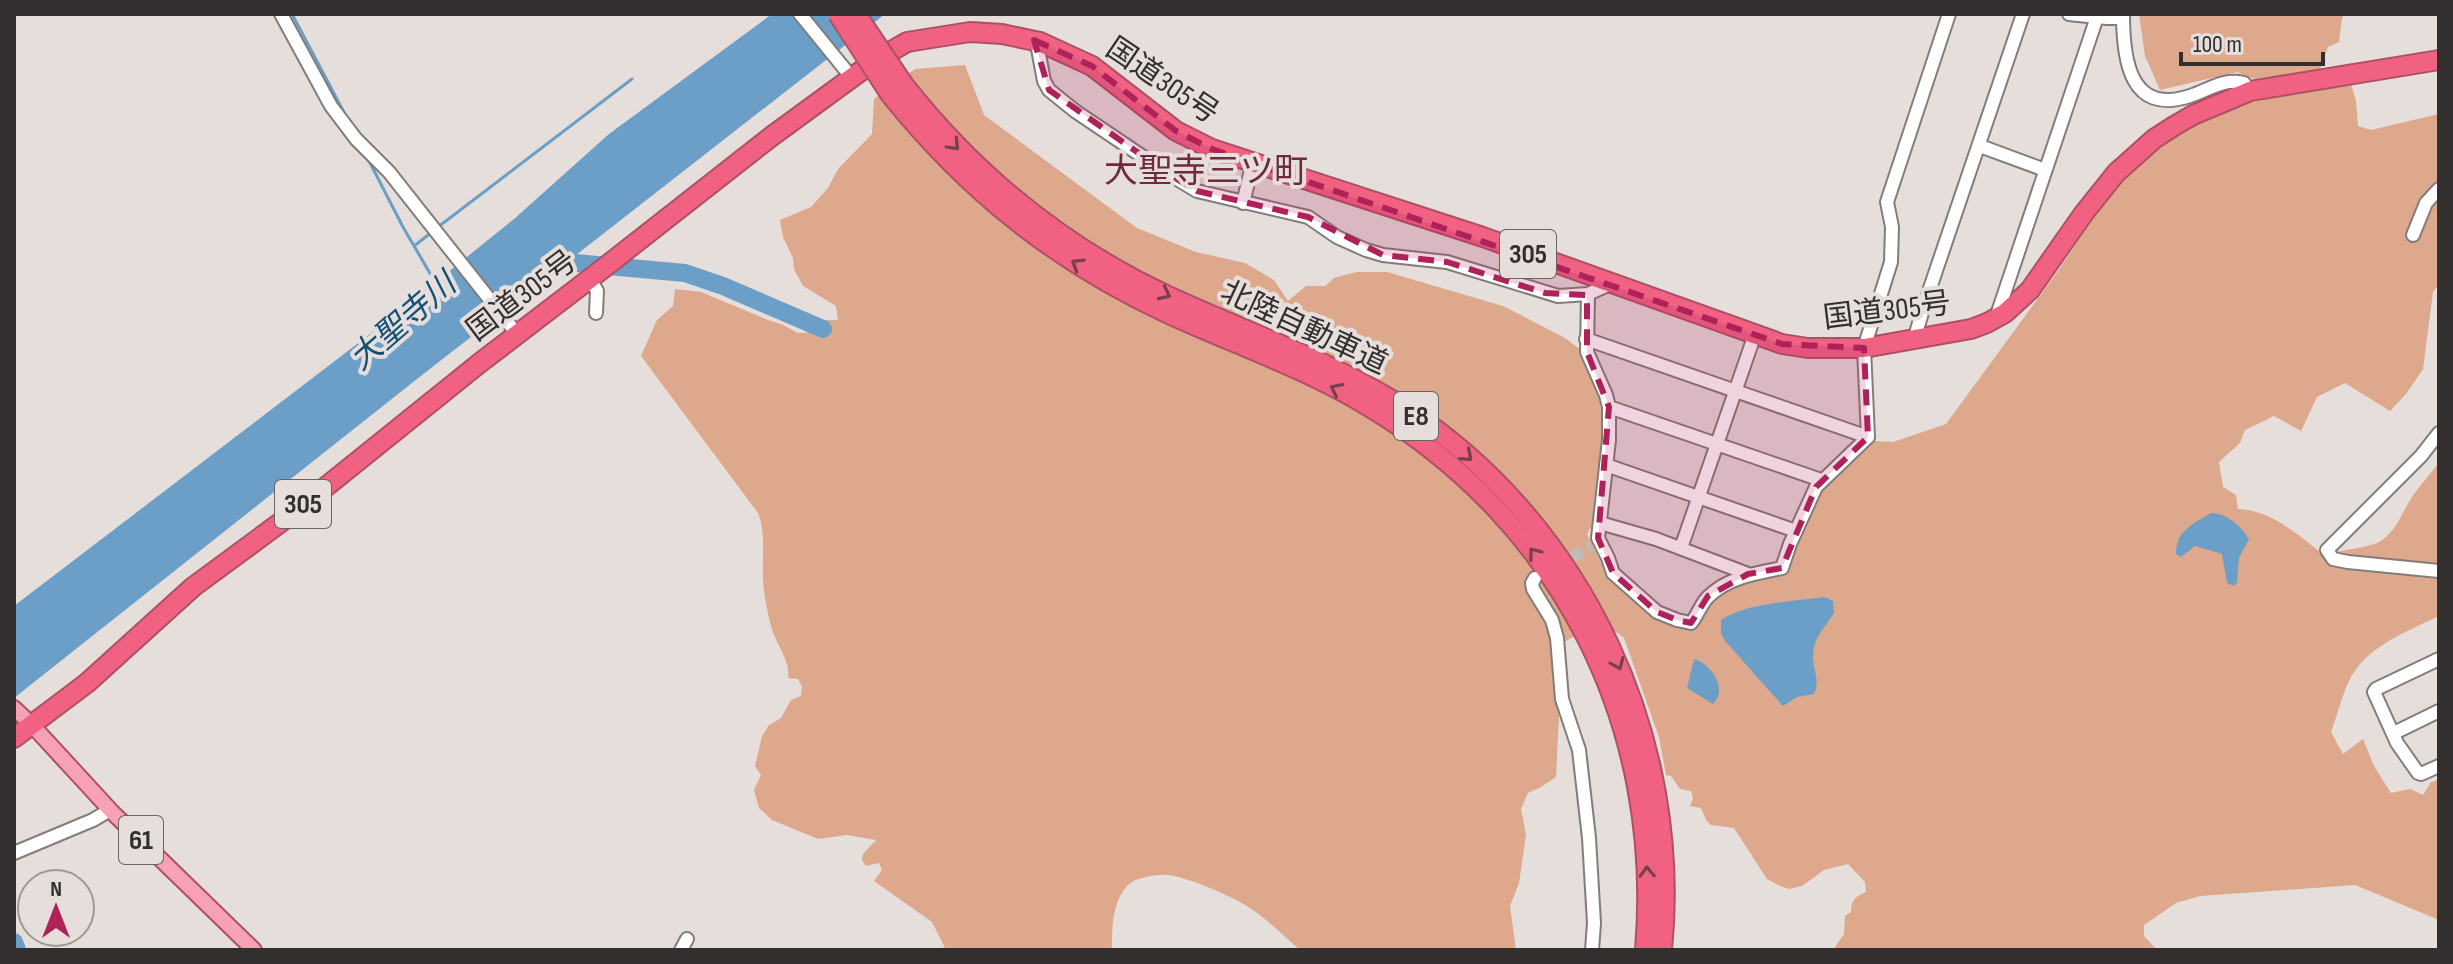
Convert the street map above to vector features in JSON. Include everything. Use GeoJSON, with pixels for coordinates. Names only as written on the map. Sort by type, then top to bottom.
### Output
{"type":"FeatureCollection","features":[{"type":"Feature","properties":{"kind":"highway","name":"北陸自動車道"},"geometry":{"type":"LineString","coordinates":[[838,14],[949,163],[989,200],[1047,245],[1123,291],[1365,404],[1435,451],[1499,511],[1536,555],[1574,612],[1603,669],[1620,714],[1630,747],[1643,817],[1648,895],[1645,950]]}},
{"type":"Feature","properties":{"kind":"highway","name":"北陸自動車道"},"geometry":{"type":"LineString","coordinates":[[856,14],[897,90],[1020,205],[1128,276],[1329,367],[1409,411],[1481,468],[1529,519],[1588,602],[1607,638],[1636,709],[1660,815],[1665,893],[1662,950]]}},
{"type":"Feature","properties":{"kind":"highway","name":"国道305号"},"geometry":{"type":"LineString","coordinates":[[14,738],[22,716],[87,683],[193,587],[292,514],[424,406],[849,74],[907,42],[970,32],[1034,40],[1092,66],[1185,136],[1212,149],[1483,237],[1796,347],[1864,348],[1971,329],[1996,318],[2030,290],[2097,196],[2135,155],[2193,115],[2250,91],[2439,60]]}},
{"type":"Feature","properties":{"kind":"main road","name":"61"},"geometry":{"type":"LineString","coordinates":[[22,716],[110,810],[254,950]]}},
{"type":"Feature","properties":{"kind":"street"},"geometry":{"type":"LineString","coordinates":[[281,14],[331,106],[389,172],[517,334]]}},
{"type":"Feature","properties":{"kind":"street"},"geometry":{"type":"LineString","coordinates":[[800,14],[849,74]]}},
{"type":"Feature","properties":{"kind":"street"},"geometry":{"type":"LineString","coordinates":[[1588,294],[1587,352],[1609,407],[1606,465],[1595,544],[1608,558],[1613,573],[1657,612],[1691,623],[1708,596],[1748,574],[1782,568],[1821,480],[1868,437],[1864,348],[1891,262],[1892,227],[1887,202],[1949,14]]}},
{"type":"Feature","properties":{"kind":"street"},"geometry":{"type":"LineString","coordinates":[[1914,340],[2023,14]]}},
{"type":"Feature","properties":{"kind":"street"},"geometry":{"type":"LineString","coordinates":[[2069,14],[2123,16],[2128,69],[2138,87],[2148,96],[2178,99],[2234,81],[2244,83],[2250,91]]}},
{"type":"Feature","properties":{"kind":"street"},"geometry":{"type":"LineString","coordinates":[[1996,318],[2097,17]]}},
{"type":"Feature","properties":{"kind":"street"},"geometry":{"type":"LineString","coordinates":[[1034,40],[1049,90],[1075,111],[1197,191],[1308,217],[1337,237],[1375,253],[1447,262],[1558,296],[1588,294],[1610,284]]}},
{"type":"Feature","properties":{"kind":"street"},"geometry":{"type":"LineString","coordinates":[[1980,146],[2045,170]]}},
{"type":"Feature","properties":{"kind":"street"},"geometry":{"type":"LineString","coordinates":[[1243,203],[1253,162]]}},
{"type":"Feature","properties":{"kind":"street"},"geometry":{"type":"LineString","coordinates":[[2413,235],[2426,203],[2439,189]]}},
{"type":"Feature","properties":{"kind":"street"},"geometry":{"type":"LineString","coordinates":[[593,277],[597,291],[596,313]]}},
{"type":"Feature","properties":{"kind":"street"},"geometry":{"type":"LineString","coordinates":[[1681,548],[1755,334]]}},
{"type":"Feature","properties":{"kind":"street"},"geometry":{"type":"LineString","coordinates":[[1586,339],[1868,437]]}},
{"type":"Feature","properties":{"kind":"street"},"geometry":{"type":"LineString","coordinates":[[1609,407],[1821,480]]}},
{"type":"Feature","properties":{"kind":"street"},"geometry":{"type":"LineString","coordinates":[[2439,433],[2421,456],[2327,550],[2333,559],[2348,562],[2439,571]]}},
{"type":"Feature","properties":{"kind":"street"},"geometry":{"type":"LineString","coordinates":[[1606,465],[1796,531]]}},
{"type":"Feature","properties":{"kind":"street"},"geometry":{"type":"LineString","coordinates":[[1600,523],[1681,548],[1748,574]]}},
{"type":"Feature","properties":{"kind":"street"},"geometry":{"type":"LineString","coordinates":[[1535,578],[1532,587],[1550,615],[1557,638],[1562,699],[1579,750],[1591,868],[1592,950]]}},
{"type":"Feature","properties":{"kind":"street"},"geometry":{"type":"LineString","coordinates":[[2439,659],[2374,692],[2403,754],[2418,773],[2439,766]]}},
{"type":"Feature","properties":{"kind":"street"},"geometry":{"type":"LineString","coordinates":[[2394,733],[2439,711]]}},
{"type":"Feature","properties":{"kind":"street"},"geometry":{"type":"LineString","coordinates":[[14,853],[110,810]]}},
{"type":"Feature","properties":{"kind":"highlighted area"},"geometry":{"type":"Polygon","coordinates":[[[1034,40],[1092,66],[1176,131],[1212,149],[1782,344],[1864,348],[1868,437],[1816,487],[1782,568],[1748,574],[1708,596],[1691,623],[1677,620],[1657,612],[1613,573],[1598,538],[1609,407],[1587,352],[1587,295],[1545,293],[1447,262],[1383,255],[1308,217],[1197,191],[1167,173],[1049,90],[1034,40]]]}},
{"type":"Feature","properties":{"kind":"shaded area"},"geometry":{"type":"Polygon","coordinates":[[[2139,14],[2345,14],[2339,42],[2328,47],[2319,72],[2257,80],[2237,72],[2160,90],[2145,56],[2139,14]]]}},
{"type":"Feature","properties":{"kind":"shaded area"},"geometry":{"type":"Polygon","coordinates":[[[965,65],[984,115],[1137,228],[1196,252],[1245,263],[1274,280],[1288,301],[1306,286],[1325,286],[1334,278],[1356,272],[1387,272],[1503,306],[1565,338],[1581,350],[1600,401],[1604,442],[1598,469],[1598,515],[1587,534],[1610,578],[1630,599],[1662,619],[1694,629],[1706,608],[1718,596],[1787,571],[1824,483],[1873,441],[1893,442],[1946,424],[2058,271],[2111,191],[2156,144],[2218,110],[2254,99],[2350,81],[2356,101],[2358,126],[2371,130],[2439,114],[2439,284],[2433,292],[2423,369],[2390,411],[2345,383],[2317,397],[2301,431],[2274,416],[2245,430],[2240,443],[2219,462],[2223,487],[2236,495],[2238,509],[2273,519],[2324,555],[2368,546],[2385,538],[2439,463],[2439,616],[2387,642],[2364,660],[2348,683],[2331,732],[2343,754],[2363,739],[2374,766],[2391,793],[2410,789],[2423,795],[2431,782],[2439,780],[2439,920],[2355,885],[2200,896],[2176,903],[2144,925],[2144,936],[2157,950],[1833,950],[1844,934],[1845,916],[1851,912],[1856,897],[1866,892],[1865,882],[1848,864],[1824,870],[1802,886],[1789,889],[1767,879],[1734,828],[1711,825],[1701,808],[1690,806],[1693,798],[1691,791],[1680,789],[1671,776],[1666,775],[1659,737],[1624,638],[1606,628],[1597,628],[1578,634],[1552,651],[1559,716],[1556,777],[1528,793],[1521,809],[1526,835],[1519,883],[1510,906],[1516,950],[1300,950],[1246,905],[1199,884],[1163,875],[1135,880],[1122,893],[1114,916],[1112,950],[946,950],[932,922],[874,881],[882,870],[879,863],[866,866],[862,860],[863,854],[876,840],[847,835],[818,839],[772,820],[759,808],[754,790],[761,775],[755,766],[762,736],[769,725],[781,718],[791,700],[801,696],[802,687],[798,679],[788,678],[787,665],[771,626],[764,588],[763,536],[758,513],[641,356],[657,320],[673,306],[675,289],[701,292],[798,333],[816,332],[824,320],[838,320],[836,306],[803,286],[794,269],[780,220],[811,207],[828,188],[838,169],[872,134],[874,99],[915,69],[965,65]]]}},
{"type":"Feature","properties":{"kind":"water","name":"大聖寺川"},"geometry":{"type":"Polygon","coordinates":[[[772,14],[885,14],[14,698],[14,606],[395,315],[514,219],[609,134],[772,14]]]}},
{"type":"Feature","properties":{"kind":"water"},"geometry":{"type":"Polygon","coordinates":[[[2211,513],[2233,521],[2249,539],[2239,558],[2234,586],[2227,583],[2222,554],[2195,546],[2181,557],[2176,554],[2182,533],[2211,513]]]}},
{"type":"Feature","properties":{"kind":"water"},"geometry":{"type":"Polygon","coordinates":[[[1825,597],[1833,601],[1834,613],[1815,642],[1813,659],[1817,684],[1814,694],[1797,697],[1783,706],[1726,642],[1721,634],[1721,620],[1757,606],[1825,597]]]}},
{"type":"Feature","properties":{"kind":"water"},"geometry":{"type":"Polygon","coordinates":[[[1694,659],[1707,666],[1716,678],[1719,692],[1713,704],[1687,688],[1694,659]]]}},
{"type":"Feature","properties":{"kind":"waterway"},"geometry":{"type":"LineString","coordinates":[[292,14],[348,120]]}},
{"type":"Feature","properties":{"kind":"waterway"},"geometry":{"type":"LineString","coordinates":[[438,227],[632,79]]}},
{"type":"Feature","properties":{"kind":"waterway","name":"大聖寺川"},"geometry":{"type":"LineString","coordinates":[[368,159],[435,282]]}},
{"type":"Feature","properties":{"kind":"waterway"},"geometry":{"type":"LineString","coordinates":[[414,246],[432,232]]}},
{"type":"Feature","properties":{"kind":"waterway"},"geometry":{"type":"LineString","coordinates":[[541,258],[685,273],[823,329]]}},
{"type":"Feature","properties":{"kind":"waterway"},"geometry":{"type":"LineString","coordinates":[[14,942],[17,950]]}},
{"type":"Feature","properties":{"kind":"tunnel"},"geometry":{"type":"LineString","coordinates":[[1556,566],[1591,546]]}},
{"type":"Feature","properties":{"kind":"district","name":"大聖寺三ツ町"},"geometry":{"type":"Point","coordinates":[1206,171]}}]}
